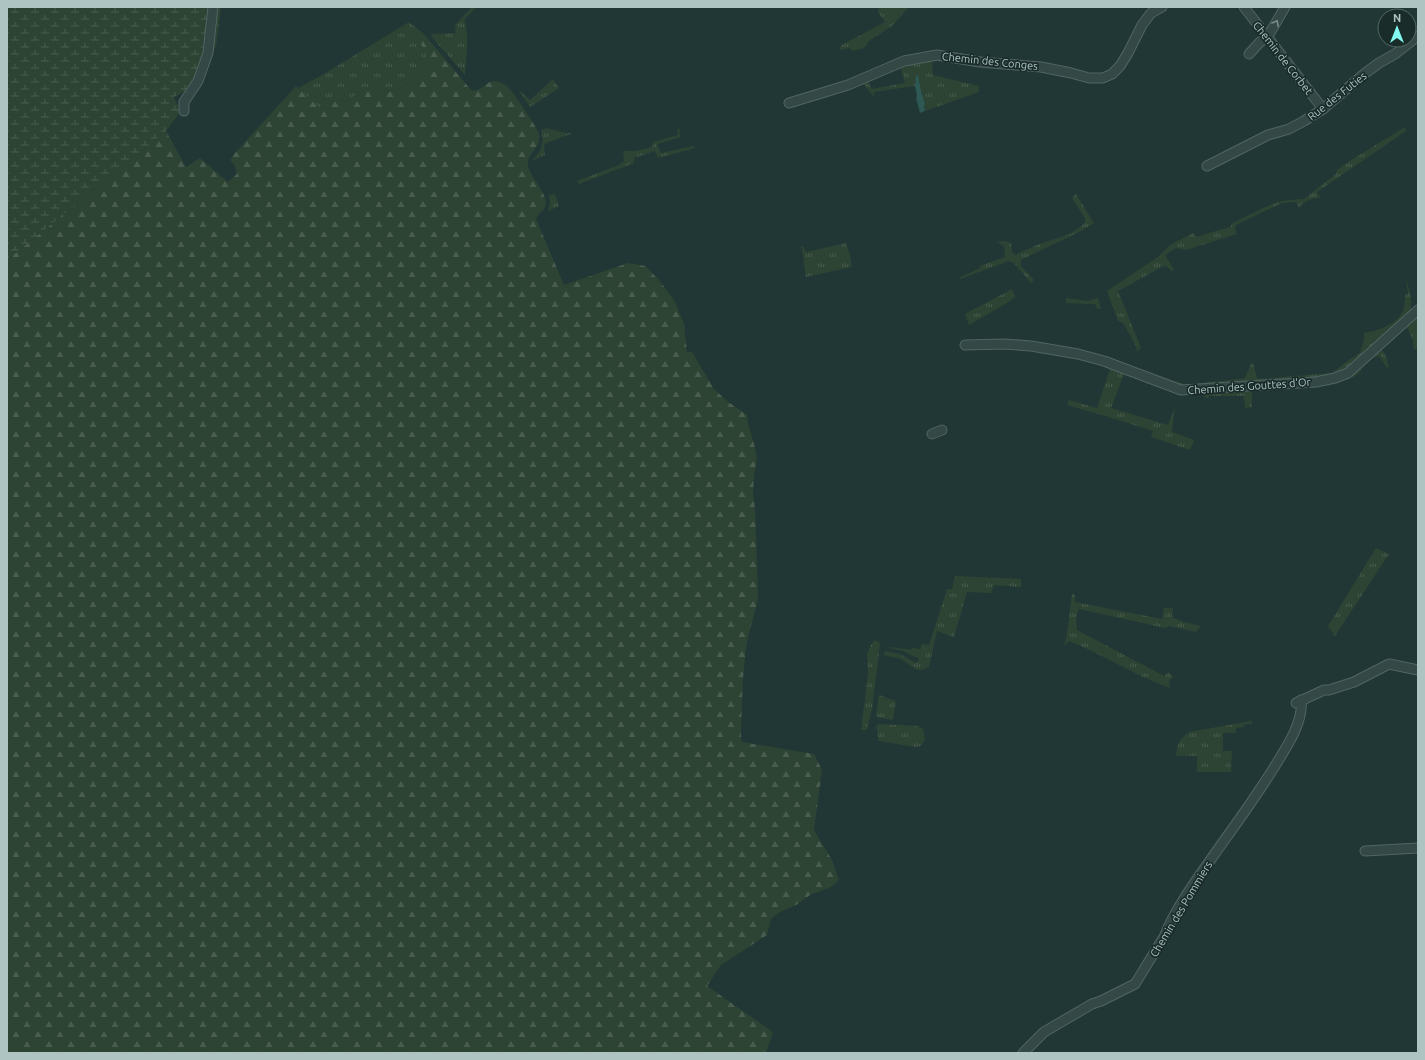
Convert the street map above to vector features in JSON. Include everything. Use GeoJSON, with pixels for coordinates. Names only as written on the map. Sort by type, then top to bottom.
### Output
{"type":"FeatureCollection","features":[{"type":"Feature","properties":{"kind":"street"},"geometry":{"type":"LineString","coordinates":[[184,110],[184,102],[198,81],[208,53],[213,7]]}},
{"type":"Feature","properties":{"kind":"street","name":"Chemin des Conges"},"geometry":{"type":"LineString","coordinates":[[789,103],[848,85],[900,62],[914,58],[937,56],[980,62],[1042,67],[1089,78],[1103,78],[1112,74],[1120,66],[1142,25],[1154,10],[1162,7]]}},
{"type":"Feature","properties":{"kind":"street","name":"Chemin de Corbet"},"geometry":{"type":"LineString","coordinates":[[1244,7],[1323,108]]}},
{"type":"Feature","properties":{"kind":"street"},"geometry":{"type":"LineString","coordinates":[[1249,54],[1260,42],[1267,38],[1285,7]]}},
{"type":"Feature","properties":{"kind":"street","name":"Rue des Futies"},"geometry":{"type":"LineString","coordinates":[[1206,166],[1268,135],[1289,129],[1323,108],[1364,74],[1395,54],[1418,36]]}},
{"type":"Feature","properties":{"kind":"street","name":"Chemin des Gouttes d'Or"},"geometry":{"type":"LineString","coordinates":[[965,345],[1004,344],[1053,349],[1104,361],[1181,390],[1191,391],[1280,383],[1316,382],[1335,378],[1348,373],[1418,310]]}},
{"type":"Feature","properties":{"kind":"street"},"geometry":{"type":"LineString","coordinates":[[932,434],[942,430],[938,428],[937,423]]}},
{"type":"Feature","properties":{"kind":"street","name":"Chemin des Pommiers"},"geometry":{"type":"LineString","coordinates":[[1023,1053],[1044,1032],[1092,1004],[1135,984],[1165,935],[1168,926],[1195,881],[1264,784],[1292,739],[1302,704],[1298,701],[1324,690],[1329,690],[1354,682],[1389,664],[1418,670]]}},
{"type":"Feature","properties":{"kind":"street"},"geometry":{"type":"LineString","coordinates":[[1365,851],[1418,848]]}},
{"type":"Feature","properties":{"kind":"green space"},"geometry":{"type":"Polygon","coordinates":[[[7,7],[209,7],[208,27],[203,55],[189,89],[174,97],[180,112],[166,131],[7,260],[7,7]]]}},
{"type":"Feature","properties":{"kind":"green space"},"geometry":{"type":"Polygon","coordinates":[[[215,7],[221,7],[216,47],[211,50],[215,7]]]}},
{"type":"Feature","properties":{"kind":"green space"},"geometry":{"type":"Polygon","coordinates":[[[472,7],[476,7],[464,20],[467,31],[465,75],[431,36],[432,34],[456,33],[455,25],[472,7]]]}},
{"type":"Feature","properties":{"kind":"green space"},"geometry":{"type":"Polygon","coordinates":[[[879,7],[909,7],[892,26],[869,41],[864,48],[853,51],[849,48],[840,50],[840,46],[885,22],[878,12],[879,7]]]}},
{"type":"Feature","properties":{"kind":"green space"},"geometry":{"type":"Polygon","coordinates":[[[409,22],[423,33],[420,34],[431,62],[431,71],[399,89],[391,91],[381,87],[361,92],[345,102],[342,99],[320,109],[298,88],[324,74],[409,22]]]}},
{"type":"Feature","properties":{"kind":"green space"},"geometry":{"type":"Polygon","coordinates":[[[423,33],[471,90],[479,89],[492,81],[502,83],[508,87],[538,131],[539,141],[537,147],[530,155],[528,165],[529,170],[545,197],[546,202],[545,207],[536,219],[564,285],[628,263],[645,266],[659,280],[674,300],[684,324],[687,352],[692,352],[714,389],[727,401],[747,415],[757,459],[753,493],[755,508],[758,597],[745,654],[742,690],[741,737],[742,742],[814,754],[822,770],[814,830],[832,860],[839,880],[831,887],[810,895],[796,905],[778,913],[771,919],[767,935],[721,965],[707,986],[773,1032],[766,1053],[7,1053],[7,260],[166,131],[186,167],[200,158],[228,182],[237,174],[235,166],[230,160],[296,86],[320,108],[342,99],[345,102],[361,92],[381,87],[391,91],[400,89],[418,77],[431,71],[431,63],[426,58],[419,40],[420,34],[423,33]]]}},
{"type":"Feature","properties":{"kind":"green space"},"geometry":{"type":"Polygon","coordinates":[[[932,59],[933,75],[979,86],[979,92],[925,111],[925,104],[918,75],[916,76],[915,86],[874,92],[874,97],[862,82],[867,80],[872,89],[905,83],[900,65],[932,59]]]}},
{"type":"Feature","properties":{"kind":"green space"},"geometry":{"type":"Polygon","coordinates":[[[553,79],[559,88],[530,107],[518,89],[530,100],[553,79]]]}},
{"type":"Feature","properties":{"kind":"green space"},"geometry":{"type":"Polygon","coordinates":[[[1405,127],[1406,131],[1317,192],[1321,198],[1308,200],[1299,208],[1296,202],[1282,203],[1236,225],[1235,229],[1237,234],[1186,250],[1176,248],[1165,255],[1174,270],[1172,271],[1166,266],[1162,267],[1118,291],[1141,348],[1137,352],[1136,346],[1123,323],[1118,321],[1107,291],[1158,257],[1170,245],[1193,233],[1196,237],[1230,227],[1233,223],[1277,202],[1304,199],[1336,174],[1337,170],[1348,162],[1405,127]]]}},
{"type":"Feature","properties":{"kind":"green space"},"geometry":{"type":"Polygon","coordinates":[[[547,128],[565,133],[573,133],[544,144],[545,155],[532,161],[538,154],[541,147],[543,139],[541,130],[547,128]]]}},
{"type":"Feature","properties":{"kind":"green space"},"geometry":{"type":"Polygon","coordinates":[[[679,128],[681,137],[657,144],[661,153],[694,146],[695,148],[658,158],[655,151],[634,158],[634,163],[579,184],[577,181],[619,165],[624,161],[623,151],[636,151],[652,147],[654,142],[678,135],[677,132],[679,128]]]}},
{"type":"Feature","properties":{"kind":"green space"},"geometry":{"type":"Polygon","coordinates":[[[555,194],[559,206],[548,211],[550,202],[549,195],[555,194]]]}},
{"type":"Feature","properties":{"kind":"green space"},"geometry":{"type":"Polygon","coordinates":[[[1076,194],[1094,223],[1083,230],[1021,260],[1021,266],[1034,280],[1031,283],[1014,263],[1009,261],[960,279],[959,278],[980,268],[980,266],[1005,257],[1004,246],[997,242],[1005,241],[1011,243],[1012,252],[1015,255],[1037,245],[1072,233],[1085,223],[1085,218],[1072,198],[1076,194]]]}},
{"type":"Feature","properties":{"kind":"green space"},"geometry":{"type":"Polygon","coordinates":[[[846,243],[852,267],[806,277],[801,247],[803,246],[806,252],[846,243]]]}},
{"type":"Feature","properties":{"kind":"green space"},"geometry":{"type":"Polygon","coordinates":[[[1406,279],[1411,296],[1410,314],[1347,371],[1328,378],[1182,388],[1139,371],[1139,369],[1186,386],[1245,378],[1251,364],[1253,363],[1257,378],[1262,379],[1332,373],[1360,353],[1364,333],[1389,325],[1398,318],[1403,310],[1405,295],[1408,294],[1406,279]]]}},
{"type":"Feature","properties":{"kind":"green space"},"geometry":{"type":"Polygon","coordinates":[[[1012,289],[1015,297],[969,325],[965,314],[1012,289]]]}},
{"type":"Feature","properties":{"kind":"green space"},"geometry":{"type":"Polygon","coordinates":[[[1066,298],[1088,301],[1098,298],[1101,309],[1097,309],[1095,304],[1066,303],[1066,298]]]}},
{"type":"Feature","properties":{"kind":"green space"},"geometry":{"type":"Polygon","coordinates":[[[1418,314],[1418,334],[1416,335],[1418,348],[1414,350],[1413,340],[1406,325],[1418,314]]]}},
{"type":"Feature","properties":{"kind":"green space"},"geometry":{"type":"Polygon","coordinates":[[[1381,347],[1388,361],[1389,367],[1387,368],[1379,356],[1368,360],[1368,362],[1361,367],[1362,370],[1353,378],[1350,374],[1381,347]]]}},
{"type":"Feature","properties":{"kind":"green space"},"geometry":{"type":"Polygon","coordinates":[[[1111,366],[1125,371],[1111,408],[1168,425],[1175,407],[1172,432],[1194,440],[1190,450],[1151,437],[1153,431],[1067,405],[1069,400],[1097,408],[1111,366]]]}},
{"type":"Feature","properties":{"kind":"green space"},"geometry":{"type":"Polygon","coordinates":[[[1252,388],[1252,407],[1245,408],[1244,396],[1209,396],[1208,399],[1199,392],[1252,388]]]}},
{"type":"Feature","properties":{"kind":"green space"},"geometry":{"type":"Polygon","coordinates":[[[1376,548],[1389,554],[1335,636],[1328,626],[1376,548]]]}},
{"type":"Feature","properties":{"kind":"green space"},"geometry":{"type":"Polygon","coordinates":[[[955,576],[1021,579],[1021,587],[994,585],[991,593],[967,592],[954,637],[937,631],[929,667],[922,670],[917,670],[901,659],[884,655],[885,651],[900,654],[916,663],[919,659],[903,651],[889,648],[911,650],[912,648],[920,649],[922,644],[929,645],[947,589],[952,589],[955,576]]]}},
{"type":"Feature","properties":{"kind":"green space"},"geometry":{"type":"Polygon","coordinates":[[[1072,594],[1075,595],[1075,602],[1162,619],[1164,608],[1173,608],[1172,617],[1184,622],[1201,626],[1196,632],[1169,626],[1165,628],[1079,609],[1076,617],[1077,630],[1164,676],[1168,672],[1173,677],[1169,681],[1170,688],[1144,678],[1069,641],[1064,646],[1072,594]]]}},
{"type":"Feature","properties":{"kind":"green space"},"geometry":{"type":"Polygon","coordinates":[[[874,640],[879,642],[880,645],[872,709],[867,730],[861,730],[868,673],[867,653],[874,640]]]}},
{"type":"Feature","properties":{"kind":"green space"},"geometry":{"type":"Polygon","coordinates":[[[879,695],[896,701],[893,720],[876,717],[879,695]]]}},
{"type":"Feature","properties":{"kind":"green space"},"geometry":{"type":"Polygon","coordinates":[[[1251,721],[1252,724],[1245,724],[1244,727],[1236,728],[1236,733],[1223,733],[1223,751],[1232,751],[1231,772],[1197,772],[1197,756],[1176,756],[1179,742],[1189,732],[1251,721]]]}},
{"type":"Feature","properties":{"kind":"green space"},"geometry":{"type":"Polygon","coordinates":[[[879,724],[917,726],[923,729],[925,739],[921,746],[916,747],[879,741],[876,726],[879,724]]]}},
{"type":"Feature","properties":{"kind":"water"},"geometry":{"type":"Polygon","coordinates":[[[918,75],[925,104],[925,111],[920,113],[916,98],[915,86],[916,76],[918,75]]]}}]}
